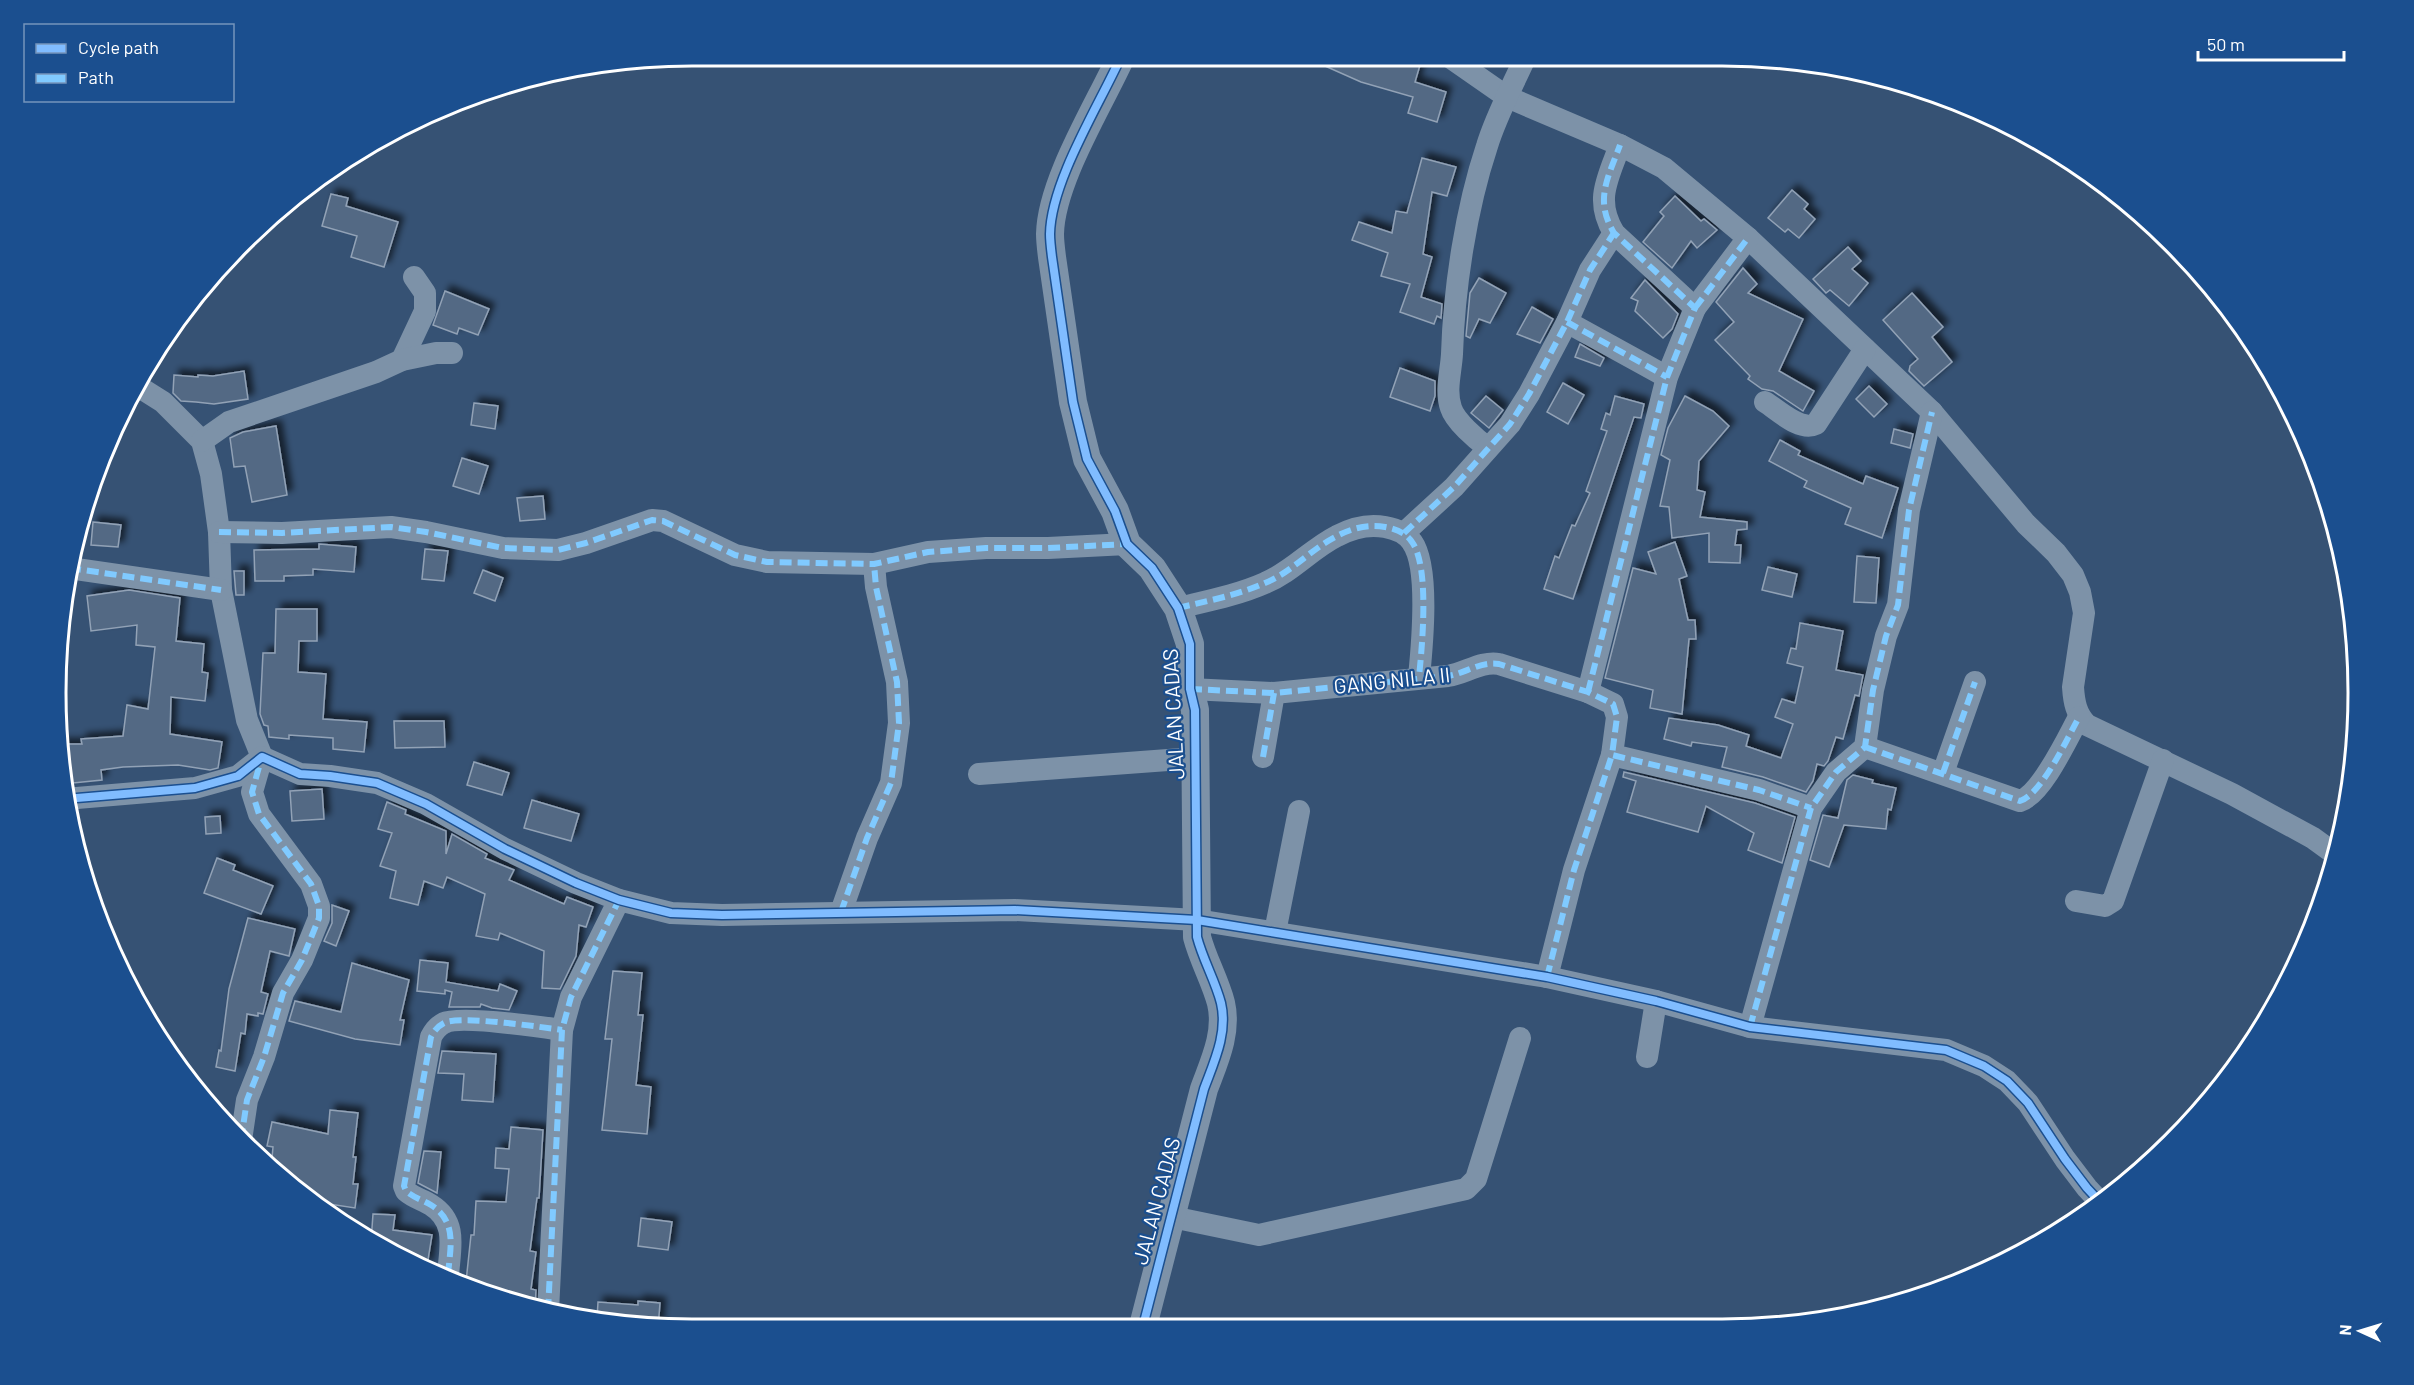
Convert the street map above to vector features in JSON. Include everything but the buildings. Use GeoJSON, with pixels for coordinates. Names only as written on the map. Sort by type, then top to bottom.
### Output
{"type":"FeatureCollection","features":[{"type":"Feature","properties":{"kind":"street","name":"JALAN CADAS"},"geometry":{"type":"LineString","coordinates":[[1117,66],[1075,150],[1058,196],[1050,234],[1069,374],[1080,436],[1087,459],[1115,511],[1127,544],[1152,568],[1178,609],[1190,644],[1190,689],[1195,710],[1197,937],[1221,1004],[1222,1032],[1218,1053],[1204,1089],[1145,1319]]}},
{"type":"Feature","properties":{"kind":"street"},"geometry":{"type":"LineString","coordinates":[[1462,66],[1507,97],[1620,145],[1664,168],[1748,238],[1932,412],[2026,524],[2056,553],[2073,575],[2080,592],[2084,613],[2073,687],[2079,717],[2094,729],[2163,760],[2313,838],[2328,849]]}},
{"type":"Feature","properties":{"kind":"street"},"geometry":{"type":"LineString","coordinates":[[1488,448],[1474,437],[1452,411],[1448,395],[1453,320],[1474,187],[1487,144],[1521,66]]}},
{"type":"Feature","properties":{"kind":"street"},"geometry":{"type":"LineString","coordinates":[[1620,145],[1604,187],[1605,214],[1614,233],[1695,308]]}},
{"type":"Feature","properties":{"kind":"street"},"geometry":{"type":"LineString","coordinates":[[1404,533],[1454,487],[1510,424],[1529,394],[1567,322],[1590,270],[1614,233]]}},
{"type":"Feature","properties":{"kind":"street"},"geometry":{"type":"LineString","coordinates":[[1588,692],[1667,377],[1695,308],[1748,238]]}},
{"type":"Feature","properties":{"kind":"street"},"geometry":{"type":"LineString","coordinates":[[402,360],[425,311],[425,293],[414,278]]}},
{"type":"Feature","properties":{"kind":"street"},"geometry":{"type":"LineString","coordinates":[[1567,322],[1667,377]]}},
{"type":"Feature","properties":{"kind":"street"},"geometry":{"type":"LineString","coordinates":[[1766,402],[1806,426],[1816,424],[1865,349]]}},
{"type":"Feature","properties":{"kind":"street"},"geometry":{"type":"LineString","coordinates":[[202,441],[229,422],[376,372],[402,360],[436,353],[452,353]]}},
{"type":"Feature","properties":{"kind":"street"},"geometry":{"type":"LineString","coordinates":[[144,390],[163,402],[202,441],[211,474],[219,532],[221,590],[247,720],[262,757],[252,792],[259,814],[311,884],[319,906],[319,918],[302,960],[283,993],[264,1057],[247,1100],[243,1129]]}},
{"type":"Feature","properties":{"kind":"street"},"geometry":{"type":"LineString","coordinates":[[1750,1027],[1811,808],[1836,772],[1865,747],[1873,690],[1886,636],[1898,605],[1909,510],[1932,412]]}},
{"type":"Feature","properties":{"kind":"street"},"geometry":{"type":"LineString","coordinates":[[219,532],[282,533],[391,527],[503,548],[558,550],[586,543],[652,520],[663,521],[735,555],[767,562],[874,564],[928,552],[1127,544]]}},
{"type":"Feature","properties":{"kind":"street"},"geometry":{"type":"LineString","coordinates":[[1178,609],[1266,583],[1290,570],[1326,542],[1351,530],[1366,526],[1380,526],[1404,533],[1413,543],[1419,563],[1425,620],[1419,677]]}},
{"type":"Feature","properties":{"kind":"street"},"geometry":{"type":"LineString","coordinates":[[841,912],[867,838],[891,783],[898,732],[897,682],[876,587],[874,564]]}},
{"type":"Feature","properties":{"kind":"street"},"geometry":{"type":"LineString","coordinates":[[78,569],[221,590]]}},
{"type":"Feature","properties":{"kind":"street","name":"GANG NILA II"},"geometry":{"type":"LineString","coordinates":[[1190,689],[1274,693],[1458,674],[1492,663],[1588,692],[1605,698],[1613,704],[1616,710],[1617,725],[1612,755]]}},
{"type":"Feature","properties":{"kind":"street"},"geometry":{"type":"LineString","coordinates":[[1943,773],[1976,682]]}},
{"type":"Feature","properties":{"kind":"street"},"geometry":{"type":"LineString","coordinates":[[1263,758],[1274,693]]}},
{"type":"Feature","properties":{"kind":"street"},"geometry":{"type":"LineString","coordinates":[[1865,747],[2016,800],[2024,800],[2039,784],[2079,717]]}},
{"type":"Feature","properties":{"kind":"street"},"geometry":{"type":"LineString","coordinates":[[1547,977],[1574,870],[1612,755],[1759,790],[1811,808]]}},
{"type":"Feature","properties":{"kind":"street"},"geometry":{"type":"LineString","coordinates":[[75,798],[195,788],[238,776],[262,757]]}},
{"type":"Feature","properties":{"kind":"street"},"geometry":{"type":"LineString","coordinates":[[262,757],[300,774],[377,783],[426,804],[505,849],[619,900],[671,913],[722,915],[1015,910],[1197,920],[1547,977],[1656,1001],[1750,1027],[1947,1050],[1984,1066],[2007,1081],[2028,1103],[2065,1159],[2094,1196]]}},
{"type":"Feature","properties":{"kind":"street"},"geometry":{"type":"LineString","coordinates":[[979,774],[1195,758]]}},
{"type":"Feature","properties":{"kind":"street"},"geometry":{"type":"LineString","coordinates":[[2076,901],[2105,906],[2113,901],[2163,760]]}},
{"type":"Feature","properties":{"kind":"street"},"geometry":{"type":"LineString","coordinates":[[1275,932],[1299,811]]}},
{"type":"Feature","properties":{"kind":"street"},"geometry":{"type":"LineString","coordinates":[[548,1302],[562,1030],[572,997],[619,900]]}},
{"type":"Feature","properties":{"kind":"street"},"geometry":{"type":"LineString","coordinates":[[1647,1057],[1656,1001]]}},
{"type":"Feature","properties":{"kind":"street"},"geometry":{"type":"LineString","coordinates":[[448,1269],[451,1238],[446,1219],[429,1203],[406,1191],[404,1186],[431,1037],[437,1028],[450,1021],[486,1022],[562,1030]]}},
{"type":"Feature","properties":{"kind":"street"},"geometry":{"type":"LineString","coordinates":[[1172,1217],[1259,1235],[1466,1189],[1471,1186],[1479,1170],[1520,1038]]}},
{"type":"Feature","properties":{"kind":"marked path"},"geometry":{"type":"LineString","coordinates":[[1588,692],[1667,377],[1695,308],[1614,233],[1608,221],[1605,210],[1605,189],[1620,145]]}},
{"type":"Feature","properties":{"kind":"marked path"},"geometry":{"type":"LineString","coordinates":[[1404,533],[1454,487],[1510,424],[1529,394],[1567,322],[1590,270],[1614,233]]}},
{"type":"Feature","properties":{"kind":"marked path"},"geometry":{"type":"LineString","coordinates":[[1695,308],[1748,238]]}},
{"type":"Feature","properties":{"kind":"marked path"},"geometry":{"type":"LineString","coordinates":[[1567,322],[1667,377]]}},
{"type":"Feature","properties":{"kind":"marked path"},"geometry":{"type":"LineString","coordinates":[[1750,1027],[1811,808],[1836,772],[1865,747],[1873,690],[1886,636],[1898,605],[1909,510],[1932,412]]}},
{"type":"Feature","properties":{"kind":"marked path"},"geometry":{"type":"LineString","coordinates":[[219,532],[282,533],[391,527],[503,548],[558,550],[586,543],[652,520],[663,521],[735,555],[767,562],[874,564],[928,552],[1127,544]]}},
{"type":"Feature","properties":{"kind":"marked path"},"geometry":{"type":"LineString","coordinates":[[1178,608],[1265,583],[1284,573],[1328,541],[1349,531],[1373,526],[1393,529],[1410,539],[1418,554],[1421,569],[1423,608],[1419,677]]}},
{"type":"Feature","properties":{"kind":"marked path"},"geometry":{"type":"LineString","coordinates":[[841,912],[867,838],[891,783],[899,723],[897,682],[876,587],[874,564]]}},
{"type":"Feature","properties":{"kind":"marked path"},"geometry":{"type":"LineString","coordinates":[[78,569],[221,590]]}},
{"type":"Feature","properties":{"kind":"marked path"},"geometry":{"type":"LineString","coordinates":[[1190,689],[1274,693],[1448,676],[1486,664],[1499,664],[1588,692],[1613,704],[1617,717],[1612,755],[1759,790],[1811,808]]}},
{"type":"Feature","properties":{"kind":"marked path"},"geometry":{"type":"LineString","coordinates":[[1943,773],[1975,682]]}},
{"type":"Feature","properties":{"kind":"marked path"},"geometry":{"type":"LineString","coordinates":[[1263,757],[1274,693]]}},
{"type":"Feature","properties":{"kind":"marked path"},"geometry":{"type":"LineString","coordinates":[[1865,747],[2020,801],[2037,788],[2045,777],[2079,717]]}},
{"type":"Feature","properties":{"kind":"marked path"},"geometry":{"type":"LineString","coordinates":[[1547,977],[1574,870],[1612,755]]}},
{"type":"Feature","properties":{"kind":"marked path"},"geometry":{"type":"LineString","coordinates":[[243,1129],[247,1100],[264,1057],[283,993],[302,960],[319,918],[319,906],[311,884],[259,814],[252,792],[261,760]]}},
{"type":"Feature","properties":{"kind":"marked path"},"geometry":{"type":"LineString","coordinates":[[548,1302],[562,1030],[571,997],[619,900]]}},
{"type":"Feature","properties":{"kind":"marked path"},"geometry":{"type":"LineString","coordinates":[[449,1269],[451,1245],[449,1228],[445,1219],[431,1205],[406,1191],[404,1186],[431,1037],[444,1023],[466,1020],[562,1030]]}},
{"type":"Feature","properties":{"kind":"cycle path"},"geometry":{"type":"LineString","coordinates":[[1116,66],[1077,145],[1058,191],[1052,214],[1051,248],[1073,402],[1087,459],[1115,511],[1127,544],[1152,568],[1178,608],[1190,644],[1190,689],[1195,710],[1197,937],[1223,1014],[1219,1047],[1204,1089],[1145,1319]]}},
{"type":"Feature","properties":{"kind":"cycle path"},"geometry":{"type":"LineString","coordinates":[[75,798],[195,788],[238,776],[262,757],[300,774],[377,783],[426,804],[505,849],[576,883],[619,900],[671,913],[722,915],[1015,910],[1197,920],[1547,977],[1656,1001],[1750,1027],[1946,1050],[1984,1066],[2007,1081],[2028,1103],[2065,1159],[2094,1196]]}}]}
